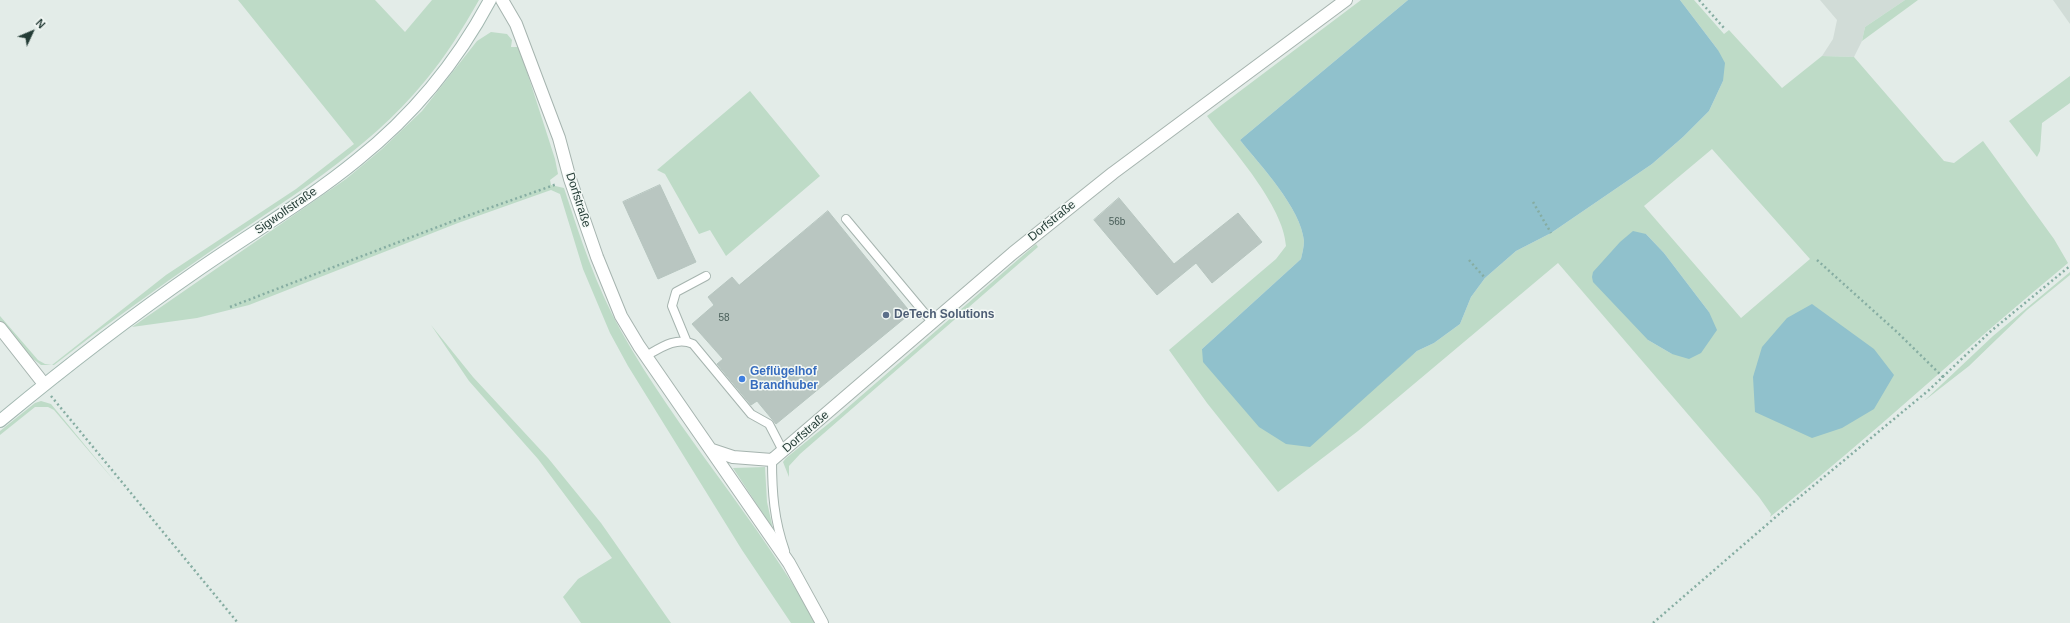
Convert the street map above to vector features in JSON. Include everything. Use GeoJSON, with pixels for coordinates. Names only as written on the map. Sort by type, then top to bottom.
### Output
{"type":"FeatureCollection","features":[{"type":"Feature","properties":{"kind":"street","name":"Sigwolfstraße"},"geometry":{"type":"LineString","coordinates":[[0,421],[44,384],[142,309],[348,168],[416,105],[435,83],[478,22],[490,0]]}},
{"type":"Feature","properties":{"kind":"street","name":"Dorfstraße"},"geometry":{"type":"LineString","coordinates":[[502,0],[516,24],[559,138],[570,179],[595,250],[621,316],[646,356],[789,563],[822,623]]}},
{"type":"Feature","properties":{"kind":"street","name":"Dorfstraße"},"geometry":{"type":"LineString","coordinates":[[712,450],[733,457],[772,460],[1013,253],[1112,173],[1346,0]]}},
{"type":"Feature","properties":{"kind":"street"},"geometry":{"type":"LineString","coordinates":[[0,328],[44,384]]}},
{"type":"Feature","properties":{"kind":"lane"},"geometry":{"type":"LineString","coordinates":[[846,219],[932,322]]}},
{"type":"Feature","properties":{"kind":"lane"},"geometry":{"type":"LineString","coordinates":[[686,340],[672,306],[676,292],[706,276]]}},
{"type":"Feature","properties":{"kind":"lane"},"geometry":{"type":"LineString","coordinates":[[646,356],[678,340],[686,340],[698,348],[751,414],[769,424],[783,451]]}},
{"type":"Feature","properties":{"kind":"lane","name":"Dorfstraße"},"geometry":{"type":"LineString","coordinates":[[772,460],[774,509],[777,528],[789,563]]}},
{"type":"Feature","properties":{"kind":"path"},"geometry":{"type":"LineString","coordinates":[[1699,0],[1724,28]]}},
{"type":"Feature","properties":{"kind":"path"},"geometry":{"type":"LineString","coordinates":[[230,307],[461,218],[570,179]]}},
{"type":"Feature","properties":{"kind":"path"},"geometry":{"type":"LineString","coordinates":[[1533,202],[1551,233]]}},
{"type":"Feature","properties":{"kind":"path"},"geometry":{"type":"LineString","coordinates":[[1469,260],[1485,278]]}},
{"type":"Feature","properties":{"kind":"path"},"geometry":{"type":"LineString","coordinates":[[1817,260],[1897,332],[1943,377]]}},
{"type":"Feature","properties":{"kind":"path"},"geometry":{"type":"LineString","coordinates":[[1653,623],[1943,377],[1991,331],[2070,266]]}},
{"type":"Feature","properties":{"kind":"path"},"geometry":{"type":"LineString","coordinates":[[44,384],[54,400],[238,623]]}},
{"type":"Feature","properties":{"kind":"shaded area"},"geometry":{"type":"Polygon","coordinates":[[[1820,0],[1905,0],[1865,27],[1862,41],[1854,57],[1822,56],[1833,39],[1837,20],[1820,0]]]}},
{"type":"Feature","properties":{"kind":"shaded area"},"geometry":{"type":"Polygon","coordinates":[[[2053,0],[2070,0],[2070,24],[2053,0]]]}},
{"type":"Feature","properties":{"kind":"green space"},"geometry":{"type":"Polygon","coordinates":[[[238,0],[375,0],[405,32],[432,0],[479,0],[454,42],[433,71],[402,107],[377,131],[295,195],[169,280],[52,365],[166,275],[296,189],[354,144],[238,0]]]}},
{"type":"Feature","properties":{"kind":"green space"},"geometry":{"type":"Polygon","coordinates":[[[1361,0],[1408,0],[1240,140],[1268,174],[1288,201],[1296,215],[1304,241],[1301,259],[1202,349],[1387,376],[1417,351],[1434,343],[1460,324],[1471,297],[1485,278],[1516,251],[1551,233],[1652,164],[1683,137],[1709,111],[1723,81],[1718,50],[1680,0],[1694,0],[1724,34],[1729,30],[1782,88],[1822,56],[1854,57],[1944,161],[1954,163],[1983,141],[2054,239],[2068,263],[2030,294],[1845,455],[1770,517],[1771,514],[1759,497],[1558,263],[1358,431],[1278,492],[1207,403],[1169,350],[1276,259],[1286,246],[1283,230],[1276,213],[1266,196],[1255,178],[1207,116],[1361,0]],[[1712,149],[1644,206],[1741,318],[1810,259],[1712,149]],[[1646,234],[1648,340],[1672,354],[1709,312],[1664,253],[1646,234]]]}},
{"type":"Feature","properties":{"kind":"green space"},"geometry":{"type":"Polygon","coordinates":[[[1905,0],[1918,0],[1862,41],[1865,27],[1905,0]]]}},
{"type":"Feature","properties":{"kind":"green space"},"geometry":{"type":"Polygon","coordinates":[[[491,32],[507,34],[512,40],[511,47],[519,47],[555,159],[558,174],[550,180],[551,185],[564,188],[582,243],[596,279],[621,331],[643,369],[770,549],[794,585],[816,623],[791,623],[742,550],[628,366],[610,333],[583,269],[560,194],[551,190],[458,223],[249,305],[197,318],[132,327],[346,179],[382,149],[422,111],[477,41],[491,32]]]}},
{"type":"Feature","properties":{"kind":"green space"},"geometry":{"type":"Polygon","coordinates":[[[2070,76],[2070,103],[2042,123],[2040,151],[2037,157],[2009,121],[2070,76]]]}},
{"type":"Feature","properties":{"kind":"green space"},"geometry":{"type":"Polygon","coordinates":[[[750,91],[820,176],[726,256],[710,230],[699,234],[665,174],[657,170],[750,91]]]}},
{"type":"Feature","properties":{"kind":"green space"},"geometry":{"type":"Polygon","coordinates":[[[1036,244],[1038,247],[800,454],[789,466],[789,477],[783,462],[786,458],[838,416],[1036,244]]]}},
{"type":"Feature","properties":{"kind":"green space"},"geometry":{"type":"Polygon","coordinates":[[[2070,272],[2070,275],[2027,310],[1969,366],[1924,401],[1993,336],[2070,272]]]}},
{"type":"Feature","properties":{"kind":"green space"},"geometry":{"type":"Polygon","coordinates":[[[0,316],[38,360],[45,364],[52,365],[41,365],[33,359],[0,321],[0,316]]]}},
{"type":"Feature","properties":{"kind":"green space"},"geometry":{"type":"Polygon","coordinates":[[[431,325],[473,377],[548,458],[601,523],[671,623],[581,623],[563,597],[578,579],[612,558],[538,459],[469,381],[431,325]]]}},
{"type":"Feature","properties":{"kind":"green space"},"geometry":{"type":"Polygon","coordinates":[[[41,401],[51,404],[117,484],[54,410],[48,407],[35,407],[0,435],[0,431],[35,403],[41,401]]]}},
{"type":"Feature","properties":{"kind":"green space"},"geometry":{"type":"Polygon","coordinates":[[[765,467],[767,502],[773,529],[733,468],[765,467]]]}},
{"type":"Feature","properties":{"kind":"water"},"geometry":{"type":"Polygon","coordinates":[[[1408,0],[1680,0],[1718,50],[1725,63],[1723,81],[1709,111],[1683,137],[1652,164],[1551,233],[1516,251],[1485,278],[1471,297],[1460,324],[1434,343],[1417,351],[1310,447],[1286,444],[1259,427],[1203,362],[1202,349],[1301,259],[1303,248],[1304,241],[1301,228],[1288,201],[1240,140],[1408,0]]]}},
{"type":"Feature","properties":{"kind":"water"},"geometry":{"type":"Polygon","coordinates":[[[1633,231],[1646,234],[1664,253],[1709,312],[1717,330],[1701,353],[1689,359],[1672,354],[1648,340],[1593,282],[1593,272],[1620,242],[1633,231]]]}},
{"type":"Feature","properties":{"kind":"water"},"geometry":{"type":"Polygon","coordinates":[[[1812,304],[1874,349],[1894,375],[1874,409],[1842,428],[1812,438],[1755,412],[1753,377],[1762,347],[1787,318],[1812,304]]]}},
{"type":"Feature","properties":{"kind":"building"},"geometry":{"type":"Polygon","coordinates":[[[660,185],[696,262],[658,279],[623,202],[660,185]]]}},
{"type":"Feature","properties":{"kind":"building"},"geometry":{"type":"Polygon","coordinates":[[[1119,198],[1174,264],[1238,213],[1262,242],[1212,283],[1196,263],[1157,295],[1094,220],[1119,198]]]}},
{"type":"Feature","properties":{"kind":"building"},"geometry":{"type":"Polygon","coordinates":[[[828,211],[911,313],[776,424],[757,401],[751,405],[717,364],[723,359],[692,324],[714,305],[708,297],[732,277],[739,285],[828,211]]]}},
{"type":"Feature","properties":{"kind":"place","name":"DeTech Solutions"},"geometry":{"type":"Point","coordinates":[886,315]}},
{"type":"Feature","properties":{"kind":"place","name":"Geflügelhof Brandhuber"},"geometry":{"type":"Point","coordinates":[742,379]}}]}
